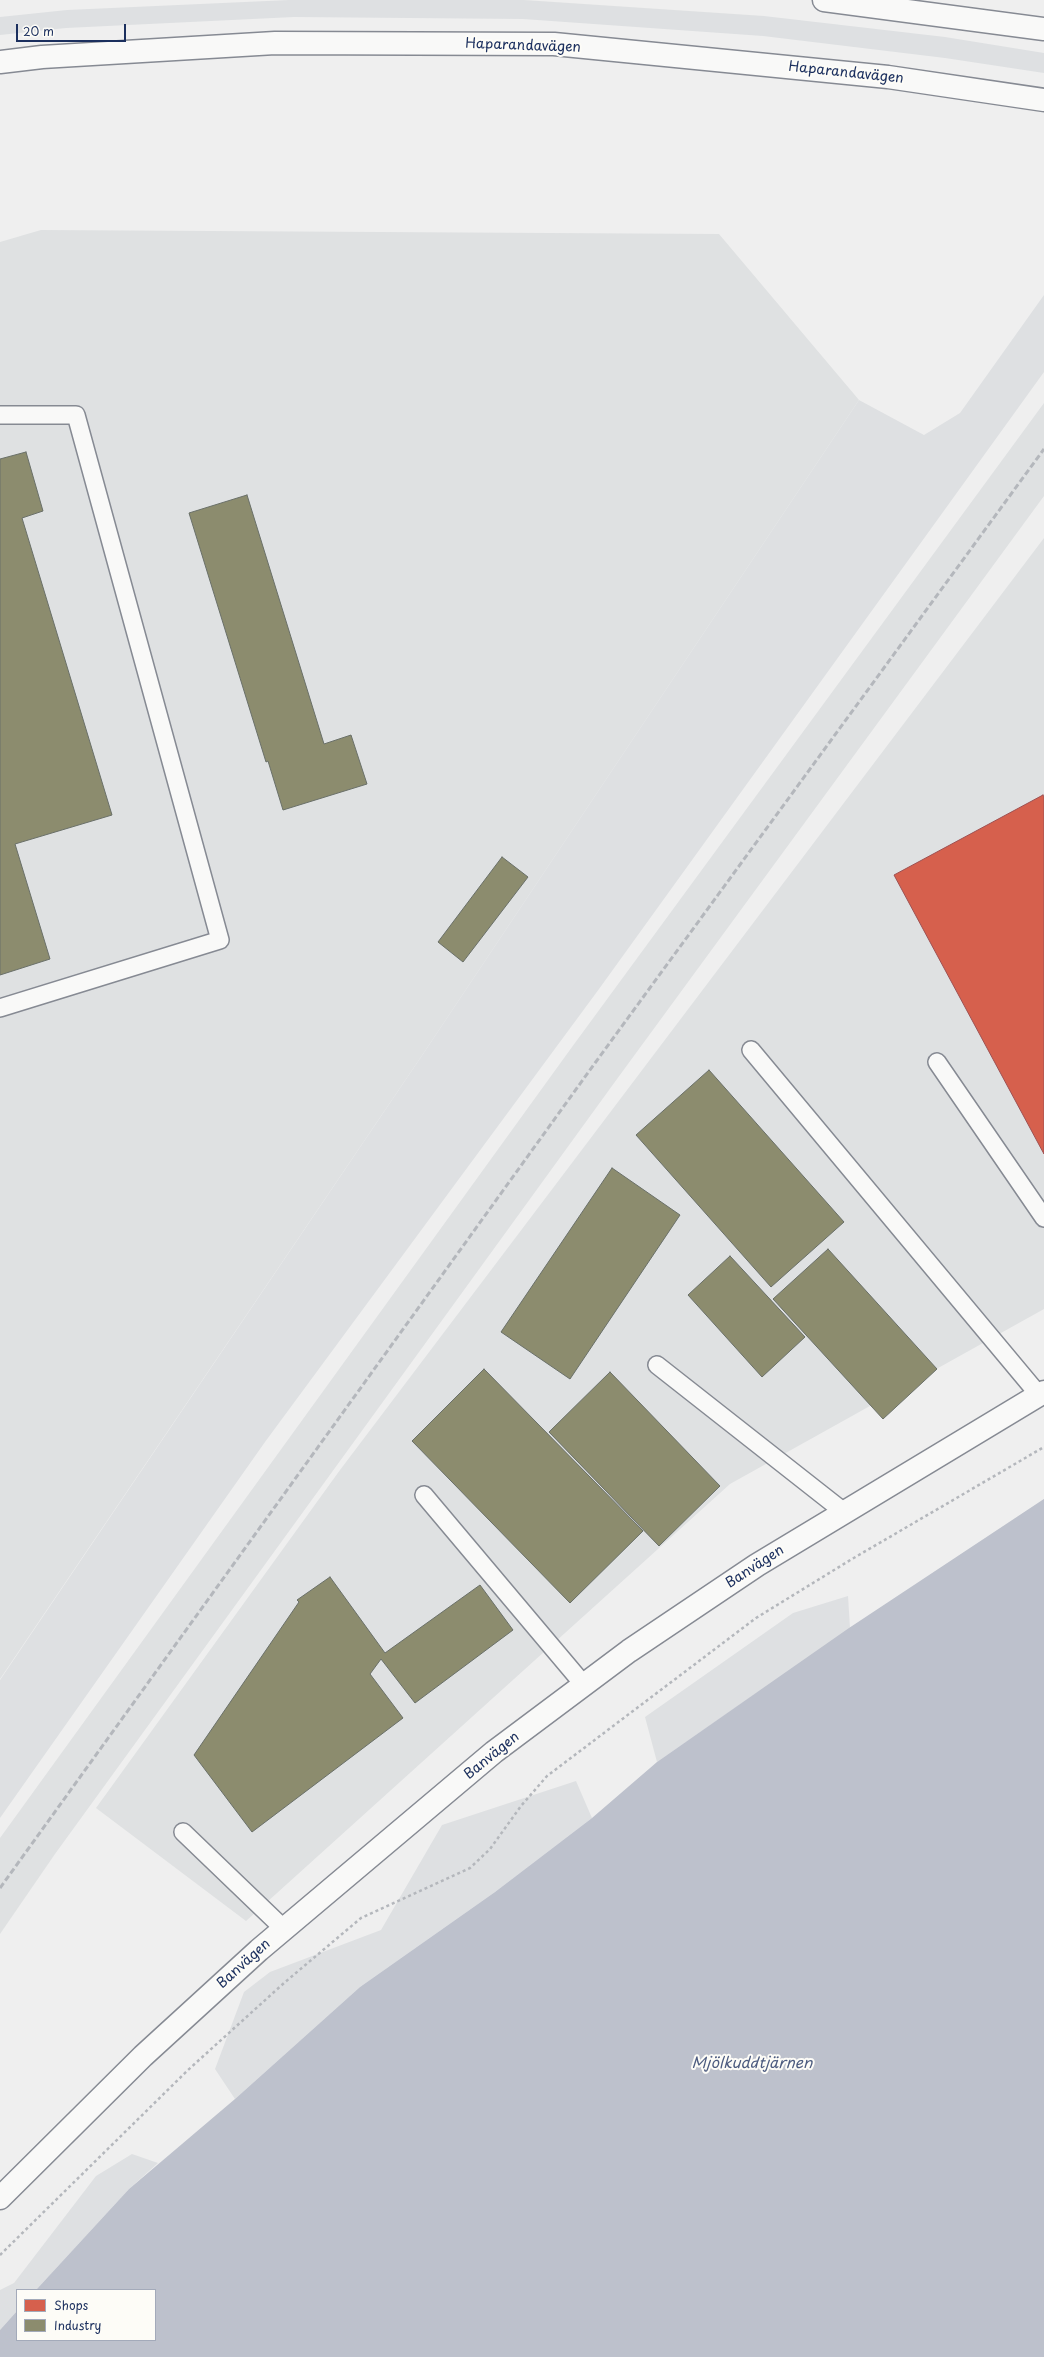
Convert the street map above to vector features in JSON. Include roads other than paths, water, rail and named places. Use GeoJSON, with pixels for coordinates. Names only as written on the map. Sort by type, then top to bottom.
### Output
{"type":"FeatureCollection","features":[{"type":"Feature","properties":{"kind":"street"},"geometry":{"type":"LineString","coordinates":[[824,0],[1044,29]]}},
{"type":"Feature","properties":{"kind":"street","name":"Haparandavägen"},"geometry":{"type":"LineString","coordinates":[[0,62],[42,57],[275,43],[554,44],[888,77],[1044,100]]}},
{"type":"Feature","properties":{"kind":"street","name":"Banvägen"},"geometry":{"type":"LineString","coordinates":[[0,2198],[144,2056],[284,1929],[494,1752],[629,1651],[757,1565],[1042,1394]]}},
{"type":"Feature","properties":{"kind":"lane"},"geometry":{"type":"LineString","coordinates":[[0,415],[76,415],[220,940],[0,1008]]}},
{"type":"Feature","properties":{"kind":"lane"},"geometry":{"type":"LineString","coordinates":[[752,1050],[1042,1394]]}},
{"type":"Feature","properties":{"kind":"lane"},"geometry":{"type":"LineString","coordinates":[[937,1062],[1044,1218]]}},
{"type":"Feature","properties":{"kind":"lane"},"geometry":{"type":"LineString","coordinates":[[657,1365],[844,1512]]}},
{"type":"Feature","properties":{"kind":"lane"},"geometry":{"type":"LineString","coordinates":[[424,1495],[584,1685]]}},
{"type":"Feature","properties":{"kind":"lane"},"geometry":{"type":"LineString","coordinates":[[183,1832],[284,1929]]}},
{"type":"Feature","properties":{"kind":"water","name":"Mjölkuddtjärnen"},"geometry":{"type":"Polygon","coordinates":[[[1044,1499],[1044,2357],[0,2357],[0,2330],[16,2312],[16,2341],[156,2341],[156,2289],[37,2289],[129,2189],[235,2099],[360,1987],[495,1892],[592,1818],[657,1762],[849,1628],[1044,1499]]]}},
{"type":"Feature","properties":{"kind":"railway"},"geometry":{"type":"LineString","coordinates":[[0,1888],[595,1063],[1044,449]]}}]}
